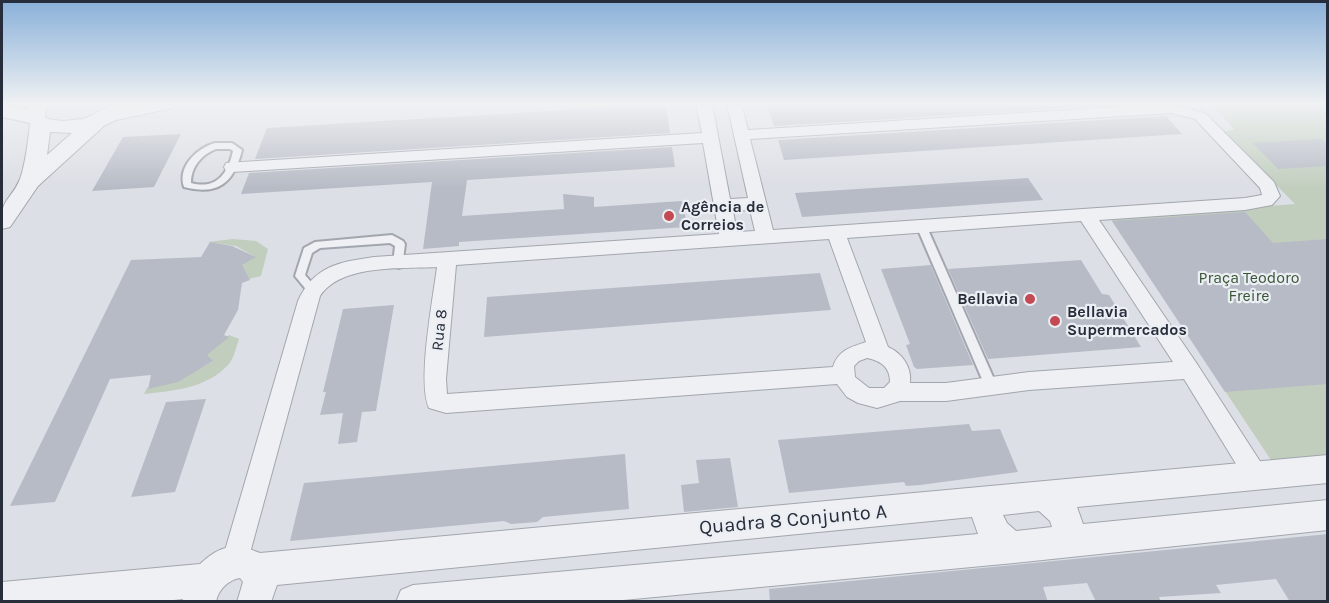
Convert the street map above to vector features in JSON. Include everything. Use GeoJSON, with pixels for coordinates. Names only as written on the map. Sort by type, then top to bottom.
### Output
{"type":"FeatureCollection","features":[{"type":"Feature","properties":{"kind":"street"},"geometry":{"type":"LineString","coordinates":[[30,181],[38,146],[38,132]]}},
{"type":"Feature","properties":{"kind":"street"},"geometry":{"type":"LineString","coordinates":[[2,220],[30,181],[89,132]]}},
{"type":"Feature","properties":{"kind":"street"},"geometry":{"type":"LineString","coordinates":[[709,132],[729,239]]}},
{"type":"Feature","properties":{"kind":"street"},"geometry":{"type":"LineString","coordinates":[[765,236],[741,135],[787,132]]}},
{"type":"Feature","properties":{"kind":"street"},"geometry":{"type":"LineString","coordinates":[[230,583],[313,290],[334,272],[350,268],[447,259],[1266,201],[1271,196],[1268,186],[1216,132]]}},
{"type":"Feature","properties":{"kind":"street"},"geometry":{"type":"LineString","coordinates":[[232,167],[710,138]]}},
{"type":"Feature","properties":{"kind":"street"},"geometry":{"type":"LineString","coordinates":[[722,205],[757,204]]}},
{"type":"Feature","properties":{"kind":"street"},"geometry":{"type":"LineString","coordinates":[[1086,214],[1190,370],[1257,477]]}},
{"type":"Feature","properties":{"kind":"street"},"geometry":{"type":"LineString","coordinates":[[835,231],[856,283],[879,352]]}},
{"type":"Feature","properties":{"kind":"street","name":"Rua 8"},"geometry":{"type":"LineString","coordinates":[[447,259],[435,379],[437,401],[458,405],[843,375]]}},
{"type":"Feature","properties":{"kind":"street"},"geometry":{"type":"LineString","coordinates":[[867,350],[879,352],[896,365],[901,383],[897,391],[889,396],[876,399],[861,395],[850,387],[843,375],[843,366],[847,357],[856,352],[867,350]]}},
{"type":"Feature","properties":{"kind":"street"},"geometry":{"type":"LineString","coordinates":[[897,391],[924,394],[1029,381],[1190,370]]}},
{"type":"Feature","properties":{"kind":"street","name":"Quadra 8 Conjunto A"},"geometry":{"type":"LineString","coordinates":[[2,599],[230,583],[1328,469]]}},
{"type":"Feature","properties":{"kind":"street"},"geometry":{"type":"LineString","coordinates":[[1045,497],[1063,512],[1068,523],[1067,541]]}},
{"type":"Feature","properties":{"kind":"street"},"geometry":{"type":"LineString","coordinates":[[993,502],[987,514],[992,530],[1005,543],[1014,547]]}},
{"type":"Feature","properties":{"kind":"street"},"geometry":{"type":"LineString","coordinates":[[413,602],[1014,547],[1328,515]]}},
{"type":"Feature","properties":{"kind":"lane"},"geometry":{"type":"LineString","coordinates":[[227,145],[236,147],[237,153],[232,167],[226,180],[216,185],[191,187],[186,183],[197,156],[209,147],[227,145]]}},
{"type":"Feature","properties":{"kind":"lane"},"geometry":{"type":"LineString","coordinates":[[921,225],[991,387]]}},
{"type":"Feature","properties":{"kind":"lane"},"geometry":{"type":"LineString","coordinates":[[313,290],[300,276],[308,251],[318,245],[392,239],[400,244],[398,264]]}},
{"type":"Feature","properties":{"kind":"green space","name":"Praça Teodoro Freire"},"geometry":{"type":"Polygon","coordinates":[[[1224,132],[1327,132],[1327,456],[1271,460],[1110,218],[1295,204],[1224,132]]]}},
{"type":"Feature","properties":{"kind":"green space"},"geometry":{"type":"Polygon","coordinates":[[[233,239],[256,241],[268,249],[261,276],[249,279],[240,266],[254,256],[236,246],[208,242],[233,239]]]}},
{"type":"Feature","properties":{"kind":"green space"},"geometry":{"type":"Polygon","coordinates":[[[229,335],[239,339],[232,360],[220,373],[189,387],[144,394],[147,388],[180,379],[212,362],[205,355],[229,335]]]}},
{"type":"Feature","properties":{"kind":"building"},"geometry":{"type":"Polygon","coordinates":[[[265,132],[670,133],[255,159],[265,132]]]}},
{"type":"Feature","properties":{"kind":"building"},"geometry":{"type":"Polygon","coordinates":[[[905,132],[1180,132],[1182,134],[784,160],[778,140],[905,132]]]}},
{"type":"Feature","properties":{"kind":"building"},"geometry":{"type":"Polygon","coordinates":[[[181,134],[154,187],[92,191],[123,137],[181,134]]]}},
{"type":"Feature","properties":{"kind":"building"},"geometry":{"type":"Polygon","coordinates":[[[1321,139],[1328,145],[1328,166],[1278,169],[1253,143],[1321,139]]]}},
{"type":"Feature","properties":{"kind":"building"},"geometry":{"type":"Polygon","coordinates":[[[672,147],[675,167],[467,180],[462,216],[564,209],[563,194],[594,197],[594,207],[681,201],[687,227],[459,242],[459,246],[423,249],[432,182],[241,194],[249,173],[672,147]]]}},
{"type":"Feature","properties":{"kind":"building"},"geometry":{"type":"Polygon","coordinates":[[[1028,178],[1043,200],[802,217],[795,193],[1028,178]]]}},
{"type":"Feature","properties":{"kind":"building","name":"Praça Teodoro Freire"},"geometry":{"type":"Polygon","coordinates":[[[1245,212],[1273,243],[1328,239],[1328,384],[1225,392],[1112,221],[1245,212]]]}},
{"type":"Feature","properties":{"kind":"building"},"geometry":{"type":"Polygon","coordinates":[[[210,242],[232,246],[256,257],[242,265],[250,280],[242,283],[238,310],[224,335],[229,337],[207,355],[213,361],[178,382],[148,389],[151,375],[110,379],[55,502],[10,506],[131,260],[201,257],[210,242]]]}},
{"type":"Feature","properties":{"kind":"building","name":"Bellavia Supermercados"},"geometry":{"type":"Polygon","coordinates":[[[1081,260],[1102,294],[1109,295],[1141,347],[988,359],[948,269],[1081,260]]]}},
{"type":"Feature","properties":{"kind":"building"},"geometry":{"type":"Polygon","coordinates":[[[931,265],[973,365],[917,369],[914,367],[906,345],[910,344],[881,269],[931,265]]]}},
{"type":"Feature","properties":{"kind":"building"},"geometry":{"type":"Polygon","coordinates":[[[820,273],[831,310],[484,337],[487,297],[820,273]]]}},
{"type":"Feature","properties":{"kind":"building"},"geometry":{"type":"Polygon","coordinates":[[[394,305],[376,411],[362,412],[357,442],[338,444],[343,413],[320,415],[326,392],[323,392],[343,309],[394,305]]]}},
{"type":"Feature","properties":{"kind":"building"},"geometry":{"type":"Polygon","coordinates":[[[206,399],[175,492],[131,497],[166,402],[206,399]]]}},
{"type":"Feature","properties":{"kind":"building"},"geometry":{"type":"Polygon","coordinates":[[[969,424],[972,431],[1000,429],[1018,472],[920,485],[906,486],[904,482],[789,493],[778,440],[969,424]]]}},
{"type":"Feature","properties":{"kind":"building"},"geometry":{"type":"Polygon","coordinates":[[[625,454],[629,509],[543,517],[537,522],[511,524],[504,521],[290,541],[304,483],[625,454]]]}},
{"type":"Feature","properties":{"kind":"building"},"geometry":{"type":"Polygon","coordinates":[[[730,458],[738,507],[684,512],[681,485],[699,483],[696,460],[730,458]]]}},
{"type":"Feature","properties":{"kind":"building"},"geometry":{"type":"Polygon","coordinates":[[[1328,534],[1328,602],[1290,602],[1276,579],[1216,585],[1221,593],[1159,597],[1161,602],[1139,600],[1096,602],[1087,583],[1043,587],[1048,602],[770,602],[769,589],[1328,534]]]}},
{"type":"Feature","properties":{"kind":"place","name":"Agência de Correios"},"geometry":{"type":"Point","coordinates":[669,216]}},
{"type":"Feature","properties":{"kind":"place","name":"Bellavia"},"geometry":{"type":"Point","coordinates":[1030,299]}},
{"type":"Feature","properties":{"kind":"place","name":"Bellavia Supermercados"},"geometry":{"type":"Point","coordinates":[1055,321]}}]}
